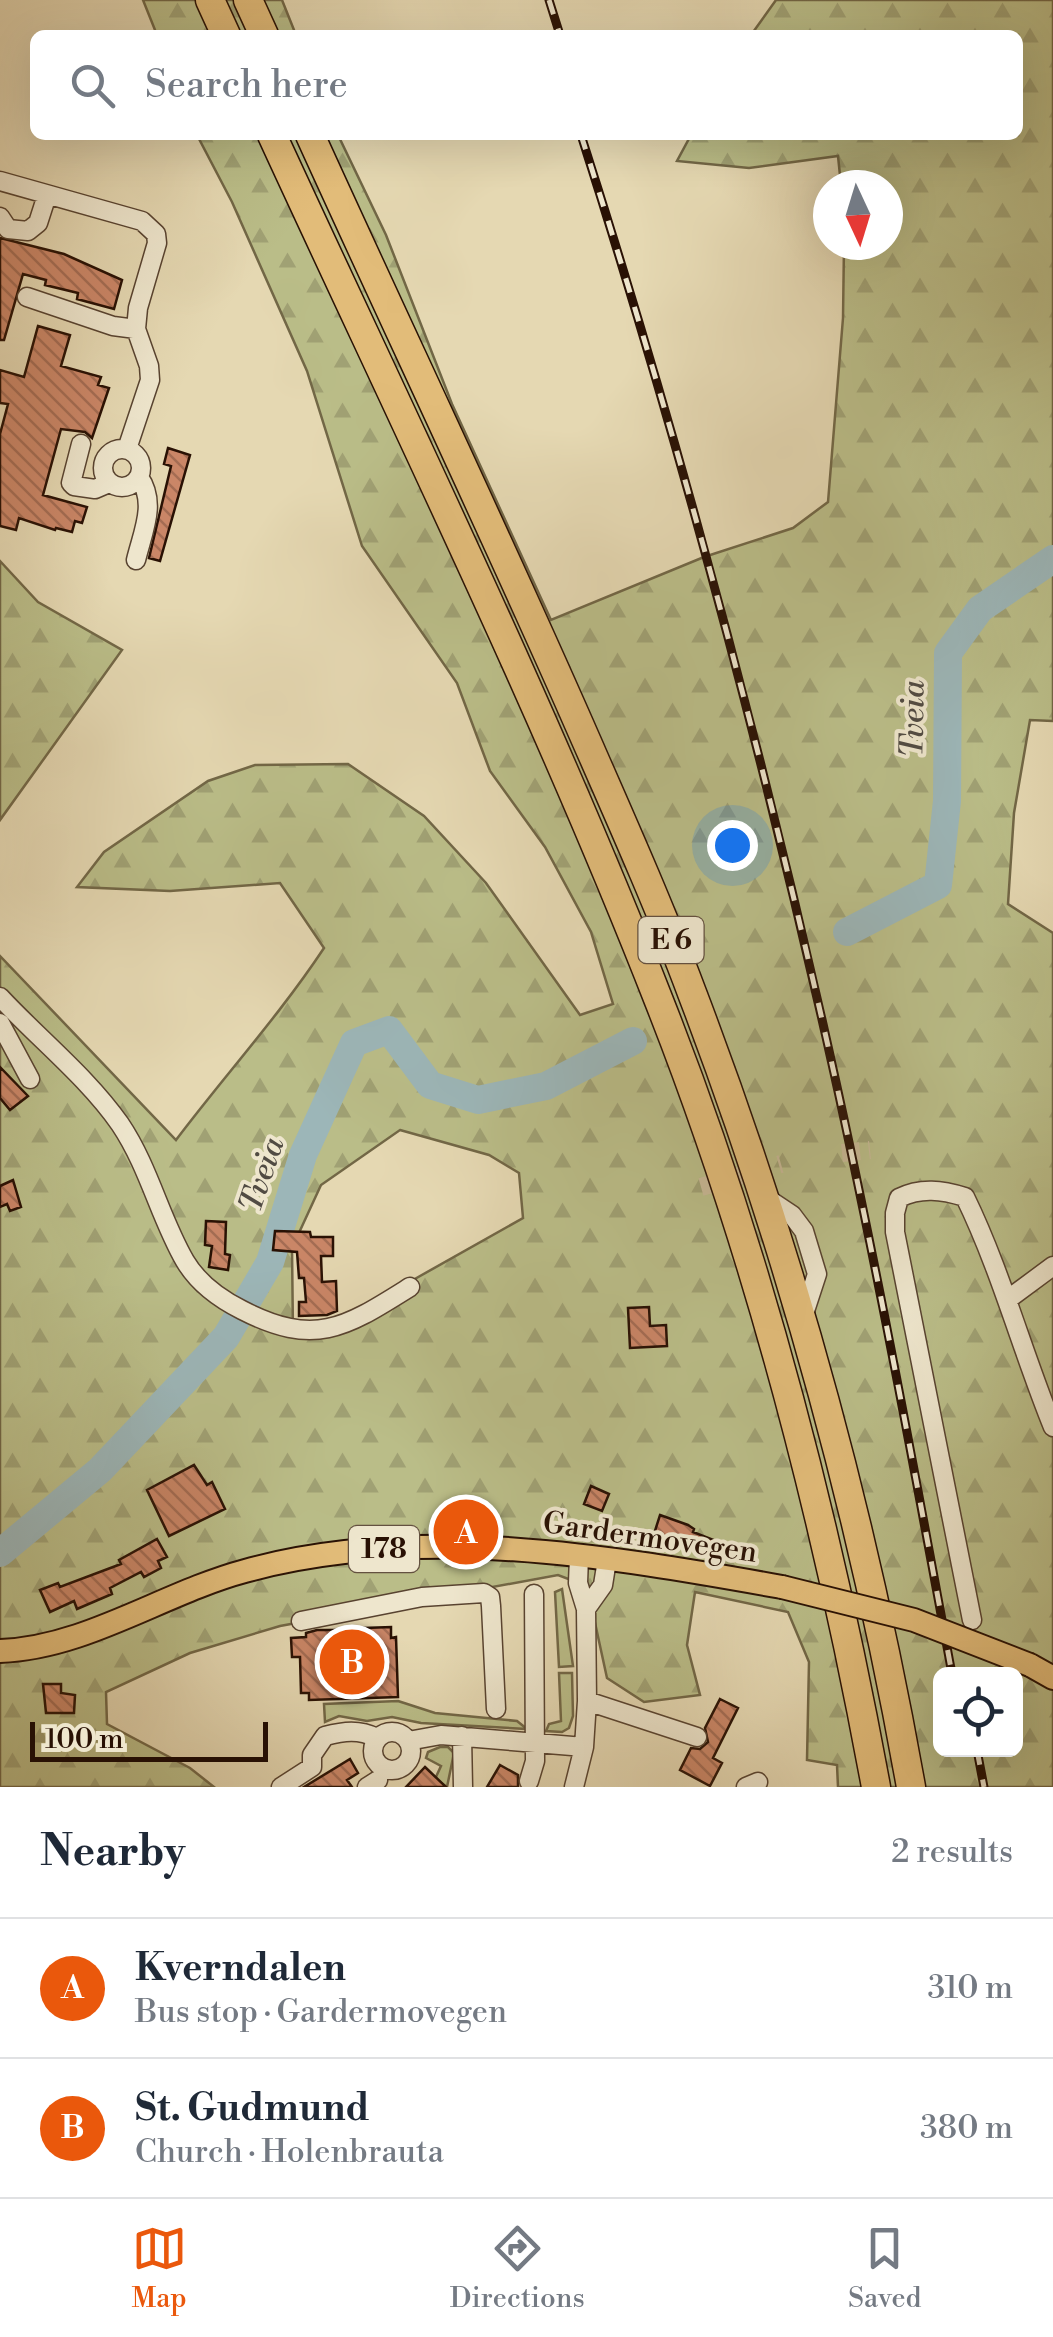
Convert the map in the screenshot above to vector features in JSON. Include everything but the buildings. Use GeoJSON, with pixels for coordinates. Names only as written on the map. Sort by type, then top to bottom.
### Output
{"type":"FeatureCollection","features":[{"type":"Feature","properties":{"kind":"highway"},"geometry":{"type":"LineString","coordinates":[[210,0],[224,30]]}},
{"type":"Feature","properties":{"kind":"highway"},"geometry":{"type":"LineString","coordinates":[[248,0],[262,30]]}},
{"type":"Feature","properties":{"kind":"highway","name":"E 6"},"geometry":{"type":"LineString","coordinates":[[274,140],[502,636],[666,1020],[744,1246],[784,1380],[843,1610],[876,1787]]}},
{"type":"Feature","properties":{"kind":"highway","name":"E 6"},"geometry":{"type":"LineString","coordinates":[[312,140],[537,630],[692,991],[802,1321],[879,1617],[911,1787]]}},
{"type":"Feature","properties":{"kind":"main road","name":"Gardermovegen"},"geometry":{"type":"LineString","coordinates":[[0,1651],[58,1642],[242,1572],[324,1554],[440,1548],[607,1560],[782,1587],[914,1620],[1030,1665],[1053,1678]]}},
{"type":"Feature","properties":{"kind":"street"},"geometry":{"type":"LineString","coordinates":[[0,207],[4,182],[142,221],[156,234],[136,329],[150,380],[127,449]]}},
{"type":"Feature","properties":{"kind":"street"},"geometry":{"type":"LineString","coordinates":[[0,216],[8,229],[28,231],[38,223],[48,194]]}},
{"type":"Feature","properties":{"kind":"street"},"geometry":{"type":"LineString","coordinates":[[27,297],[113,326],[136,329]]}},
{"type":"Feature","properties":{"kind":"street"},"geometry":{"type":"LineString","coordinates":[[80,444],[71,483],[74,486],[96,489],[109,483],[122,487],[139,477]]}},
{"type":"Feature","properties":{"kind":"street"},"geometry":{"type":"LineString","coordinates":[[109,483],[102,470],[105,458],[114,450],[127,449],[138,457],[139,477],[148,490],[150,502],[136,560]]}},
{"type":"Feature","properties":{"kind":"street"},"geometry":{"type":"LineString","coordinates":[[0,997],[120,1124],[142,1162],[194,1275],[244,1311],[289,1330],[325,1330],[368,1313],[410,1287]]}},
{"type":"Feature","properties":{"kind":"street"},"geometry":{"type":"LineString","coordinates":[[0,1023],[30,1079]]}},
{"type":"Feature","properties":{"kind":"street"},"geometry":{"type":"LineString","coordinates":[[972,1620],[895,1232],[896,1204],[904,1196],[916,1190],[965,1197],[1053,1428]]}},
{"type":"Feature","properties":{"kind":"street"},"geometry":{"type":"LineString","coordinates":[[1006,1300],[1053,1266]]}},
{"type":"Feature","properties":{"kind":"street"},"geometry":{"type":"LineString","coordinates":[[574,1787],[584,1747],[588,1701],[586,1609],[578,1583],[579,1557]]}},
{"type":"Feature","properties":{"kind":"street"},"geometry":{"type":"LineString","coordinates":[[586,1609],[603,1585],[607,1560]]}},
{"type":"Feature","properties":{"kind":"street"},"geometry":{"type":"LineString","coordinates":[[301,1622],[450,1593],[484,1593],[490,1597],[492,1606],[496,1709]]}},
{"type":"Feature","properties":{"kind":"street"},"geometry":{"type":"LineString","coordinates":[[529,1781],[534,1772],[536,1743],[534,1594]]}},
{"type":"Feature","properties":{"kind":"street"},"geometry":{"type":"LineString","coordinates":[[588,1701],[697,1737]]}},
{"type":"Feature","properties":{"kind":"street"},"geometry":{"type":"LineString","coordinates":[[281,1787],[312,1768],[312,1755],[324,1736],[344,1730],[365,1732],[377,1738],[394,1732],[408,1741]]}},
{"type":"Feature","properties":{"kind":"street"},"geometry":{"type":"LineString","coordinates":[[408,1741],[422,1736],[462,1736],[584,1747]]}},
{"type":"Feature","properties":{"kind":"street"},"geometry":{"type":"LineString","coordinates":[[459,1782],[462,1736]]}},
{"type":"Feature","properties":{"kind":"street"},"geometry":{"type":"LineString","coordinates":[[377,1738],[372,1756],[376,1781],[408,1761],[408,1741]]}},
{"type":"Feature","properties":{"kind":"green space"},"geometry":{"type":"Polygon","coordinates":[[[143,0],[282,0],[294,30],[155,30],[143,0]]]}},
{"type":"Feature","properties":{"kind":"green space"},"geometry":{"type":"Polygon","coordinates":[[[776,0],[1053,0],[1053,721],[1030,720],[1014,813],[1008,904],[1053,933],[1053,1787],[838,1787],[837,1765],[807,1760],[809,1662],[788,1612],[695,1592],[687,1645],[700,1695],[644,1702],[607,1678],[587,1586],[558,1575],[280,1626],[190,1653],[106,1692],[107,1724],[190,1768],[214,1787],[0,1787],[0,956],[176,1140],[324,948],[280,883],[170,891],[77,887],[104,852],[208,781],[255,765],[348,764],[424,816],[486,883],[580,1015],[613,1004],[591,932],[545,847],[490,771],[457,683],[362,546],[307,371],[232,202],[200,140],[340,140],[386,235],[452,404],[551,620],[704,557],[793,528],[828,502],[844,260],[903,260],[903,170],[839,170],[838,156],[749,168],[677,161],[688,140],[1023,140],[1023,30],[755,30],[776,0]],[[400,1130],[321,1185],[292,1248],[293,1334],[334,1330],[523,1218],[519,1173],[489,1155],[400,1130]]]}},
{"type":"Feature","properties":{"kind":"green space"},"geometry":{"type":"Polygon","coordinates":[[[0,561],[38,602],[122,650],[0,820],[0,561]]]}},
{"type":"Feature","properties":{"kind":"green space"},"geometry":{"type":"Polygon","coordinates":[[[562,1589],[573,1666],[559,1667],[555,1592],[562,1589]]]}},
{"type":"Feature","properties":{"kind":"green space"},"geometry":{"type":"Polygon","coordinates":[[[559,1673],[572,1673],[573,1716],[569,1728],[562,1732],[546,1731],[549,1724],[561,1721],[559,1673]]]}},
{"type":"Feature","properties":{"kind":"green space"},"geometry":{"type":"Polygon","coordinates":[[[398,1701],[435,1713],[517,1721],[527,1729],[421,1723],[392,1717],[367,1721],[339,1716],[325,1722],[324,1704],[398,1701]]]}},
{"type":"Feature","properties":{"kind":"green space"},"geometry":{"type":"Polygon","coordinates":[[[448,1747],[454,1753],[447,1787],[435,1779],[441,1766],[426,1758],[428,1752],[448,1747]]]}},
{"type":"Feature","properties":{"kind":"waterway","name":"Tveia"},"geometry":{"type":"LineString","coordinates":[[847,932],[938,885],[947,801],[948,653],[980,609],[1053,559]]}},
{"type":"Feature","properties":{"kind":"waterway","name":"Tveia"},"geometry":{"type":"LineString","coordinates":[[0,1553],[100,1470],[226,1337],[270,1262],[303,1155],[354,1043],[389,1030],[430,1085],[478,1100],[546,1086],[633,1041]]}},
{"type":"Feature","properties":{"kind":"tunnel"},"geometry":{"type":"LineString","coordinates":[[842,1153],[870,1150]]}},
{"type":"Feature","properties":{"kind":"tunnel"},"geometry":{"type":"LineString","coordinates":[[701,1187],[781,1164]]}},
{"type":"Feature","properties":{"kind":"railway"},"geometry":{"type":"LineString","coordinates":[[549,0],[558,30]]}},
{"type":"Feature","properties":{"kind":"railway"},"geometry":{"type":"LineString","coordinates":[[583,140],[686,484],[779,837],[866,1223],[951,1667]]}},
{"type":"Feature","properties":{"kind":"railway"},"geometry":{"type":"LineString","coordinates":[[978,1757],[984,1787]]}},
{"type":"Feature","properties":{"kind":"place","name":"Kverndalen"},"geometry":{"type":"Point","coordinates":[466,1532]}},
{"type":"Feature","properties":{"kind":"place","name":"St. Gudmund"},"geometry":{"type":"Point","coordinates":[352,1662]}}]}
